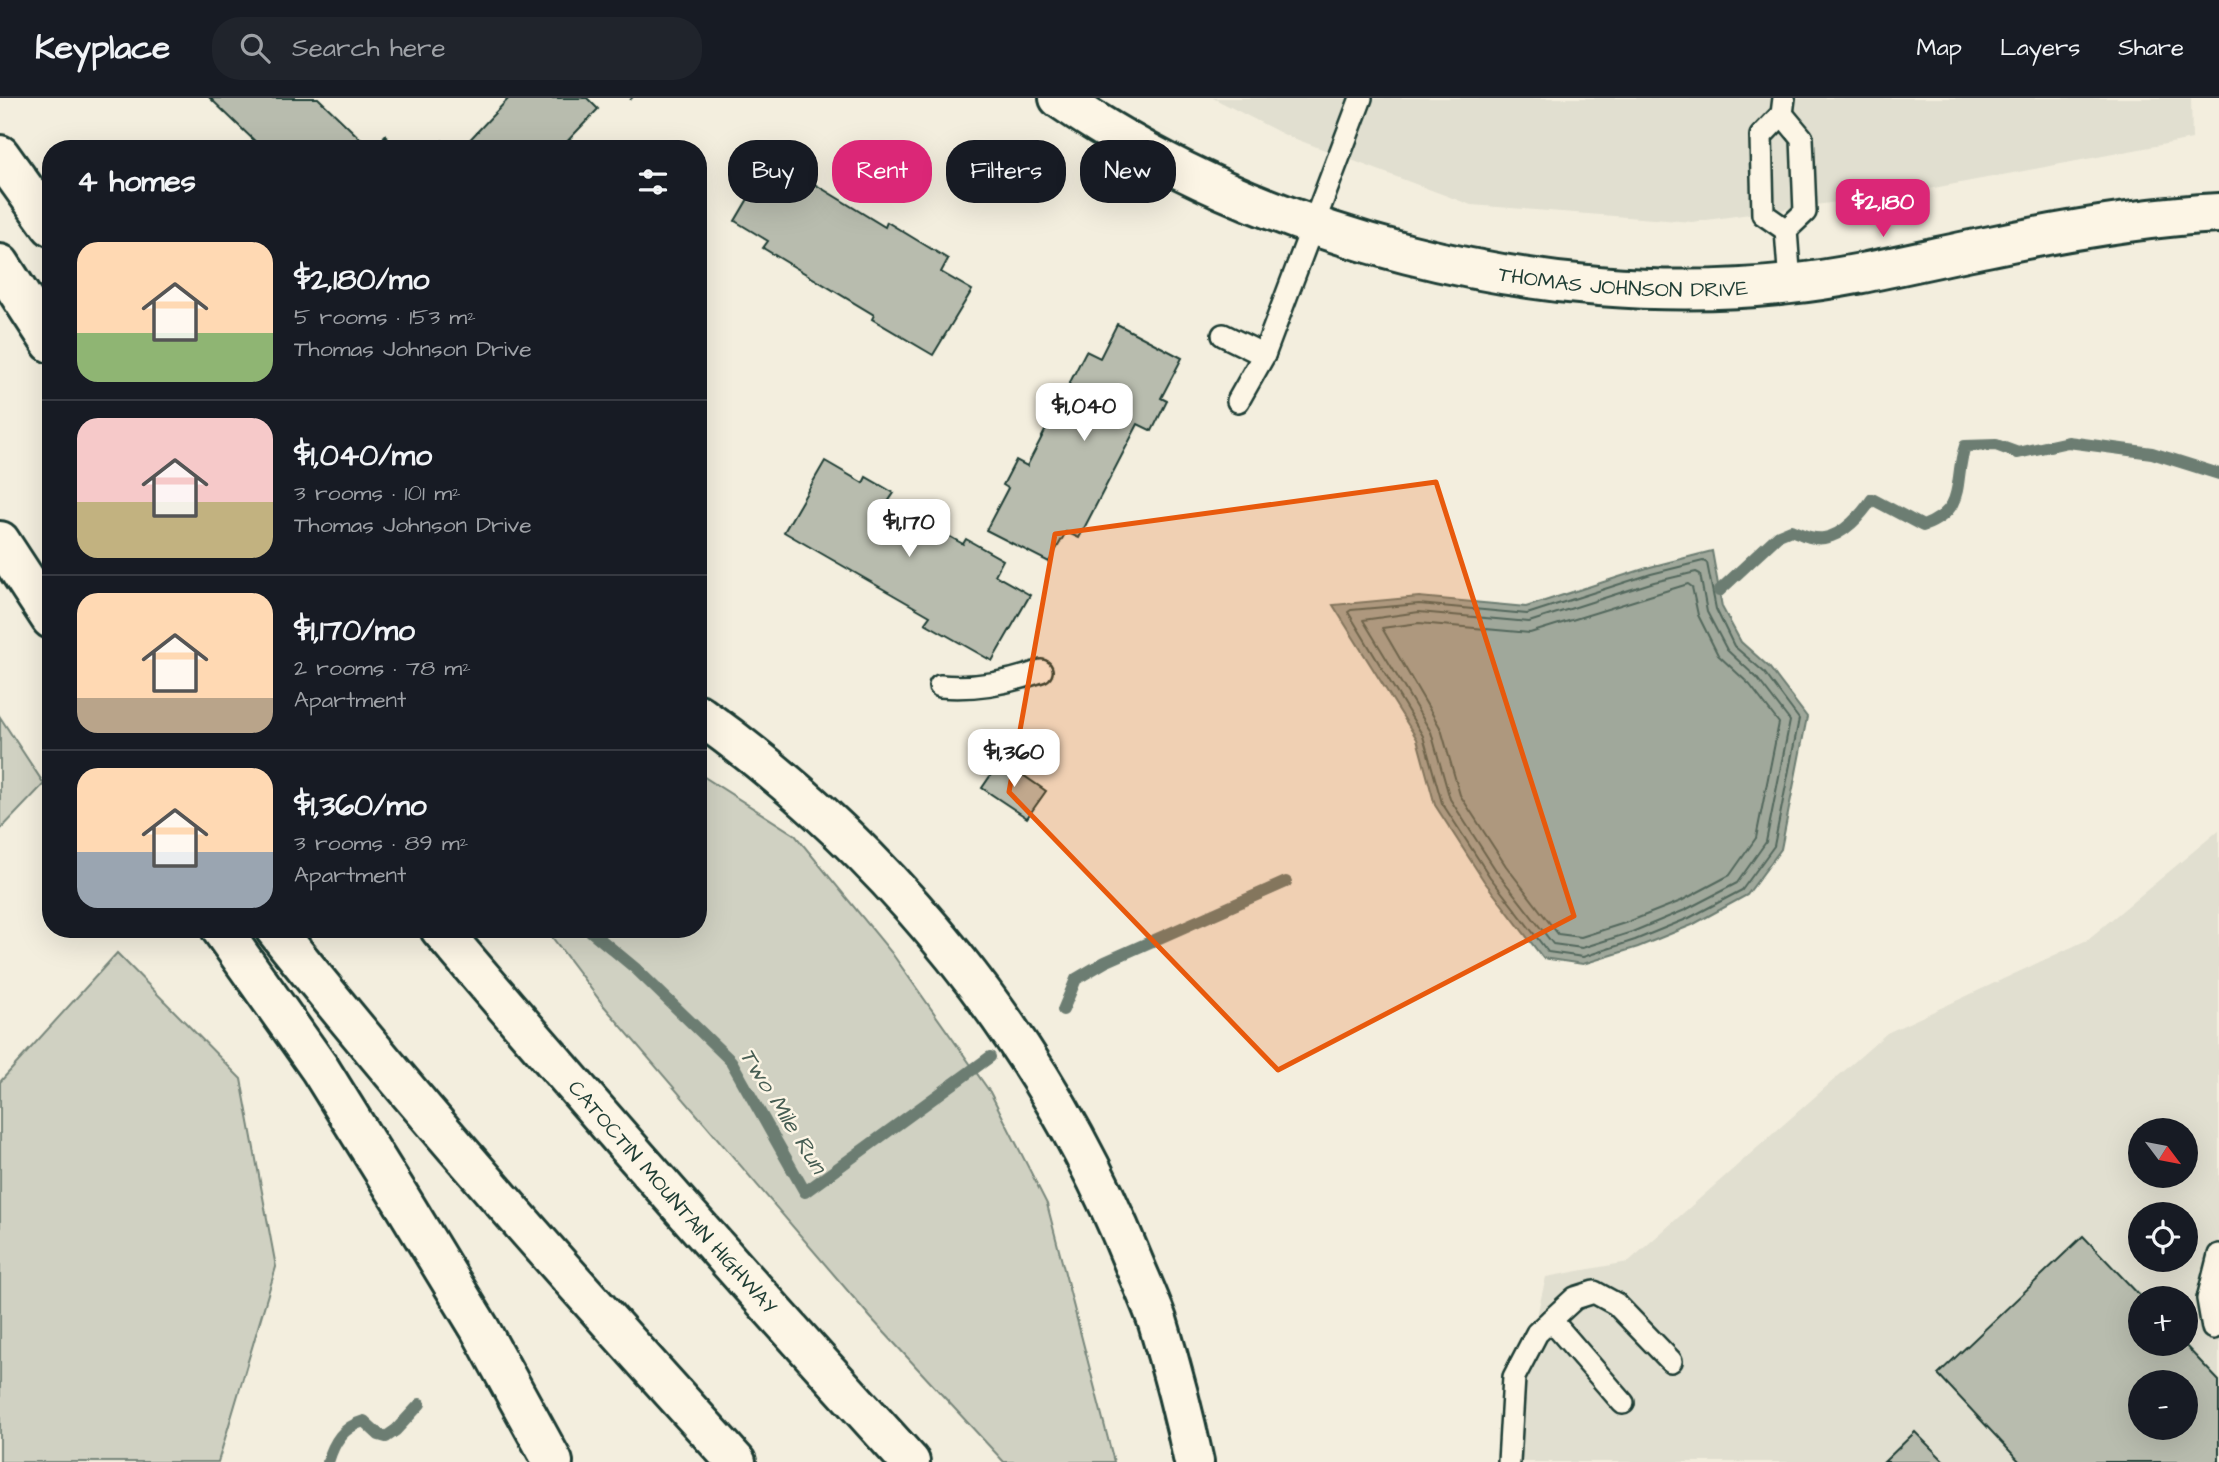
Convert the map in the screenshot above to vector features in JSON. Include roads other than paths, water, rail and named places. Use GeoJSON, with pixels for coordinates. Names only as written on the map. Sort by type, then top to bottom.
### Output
{"type":"FeatureCollection","features":[{"type":"Feature","properties":{"kind":"main road","name":"THOMAS JOHNSON DRIVE"},"geometry":{"type":"LineString","coordinates":[[1059,98],[1116,134],[1181,169],[1242,198],[1313,226],[1385,249],[1533,279],[1688,289],[1790,284],[1884,270],[1986,247],[2085,229],[2172,216],[2219,213]]}},
{"type":"Feature","properties":{"kind":"main road"},"geometry":{"type":"LineString","coordinates":[[0,155],[42,213]]}},
{"type":"Feature","properties":{"kind":"main road"},"geometry":{"type":"LineString","coordinates":[[0,264],[42,330]]}},
{"type":"Feature","properties":{"kind":"main road"},"geometry":{"type":"LineString","coordinates":[[0,541],[42,605]]}},
{"type":"Feature","properties":{"kind":"main road"},"geometry":{"type":"LineString","coordinates":[[707,721],[774,772],[880,872],[943,942],[985,996],[1034,1069],[1086,1156],[1128,1248],[1157,1321],[1194,1462]]}},
{"type":"Feature","properties":{"kind":"main road"},"geometry":{"type":"LineString","coordinates":[[226,938],[320,1069],[480,1329],[553,1462]]}},
{"type":"Feature","properties":{"kind":"main road"},"geometry":{"type":"LineString","coordinates":[[282,938],[380,1059],[481,1177],[736,1462]]}},
{"type":"Feature","properties":{"kind":"main road","name":"CATOCTIN MOUNTAIN HIGHWAY"},"geometry":{"type":"LineString","coordinates":[[448,938],[601,1117],[910,1462]]}},
{"type":"Feature","properties":{"kind":"lane"},"geometry":{"type":"LineString","coordinates":[[1238,401],[1264,355],[1361,98]]}},
{"type":"Feature","properties":{"kind":"lane"},"geometry":{"type":"LineString","coordinates":[[1783,106],[1802,138],[1805,212],[1786,230],[1763,214],[1761,136],[1783,106]]}},
{"type":"Feature","properties":{"kind":"lane"},"geometry":{"type":"LineString","coordinates":[[1786,230],[1790,284]]}},
{"type":"Feature","properties":{"kind":"lane"},"geometry":{"type":"LineString","coordinates":[[1223,335],[1264,355]]}},
{"type":"Feature","properties":{"kind":"lane"},"geometry":{"type":"LineString","coordinates":[[940,686],[958,688],[1010,682],[1041,671]]}},
{"type":"Feature","properties":{"kind":"lane"},"geometry":{"type":"LineString","coordinates":[[2213,1328],[2208,1299],[2219,1255]]}},
{"type":"Feature","properties":{"kind":"lane"},"geometry":{"type":"LineString","coordinates":[[1509,1462],[1514,1377],[1536,1333],[1575,1298],[1594,1292],[1616,1304],[1671,1362]]}},
{"type":"Feature","properties":{"kind":"lane"},"geometry":{"type":"LineString","coordinates":[[1551,1320],[1623,1403]]}},
{"type":"Feature","properties":{"kind":"water"},"geometry":{"type":"Polygon","coordinates":[[[1712,551],[1722,607],[1741,642],[1769,667],[1807,717],[1781,849],[1747,895],[1692,925],[1638,947],[1583,964],[1543,958],[1484,881],[1435,805],[1417,739],[1333,605],[1419,597],[1526,607],[1650,567],[1712,551]]]}},
{"type":"Feature","properties":{"kind":"waterway"},"geometry":{"type":"LineString","coordinates":[[1719,591],[1779,535],[1791,530],[1816,538],[1839,533],[1852,523],[1872,499],[1923,526],[1937,519],[1953,503],[1965,446],[1996,445],[2018,453],[2068,442],[2152,453],[2219,474]]}},
{"type":"Feature","properties":{"kind":"waterway","name":"Two Mile Run"},"geometry":{"type":"LineString","coordinates":[[1063,1010],[1076,979],[1105,962],[1286,882]]}},
{"type":"Feature","properties":{"kind":"waterway","name":"Two Mile Run"},"geometry":{"type":"LineString","coordinates":[[599,938],[635,968],[731,1061],[805,1192],[990,1057]]}},
{"type":"Feature","properties":{"kind":"waterway","name":"Two Mile Run"},"geometry":{"type":"LineString","coordinates":[[328,1462],[336,1442],[350,1427],[364,1421],[379,1435],[386,1437],[420,1404]]}}]}
